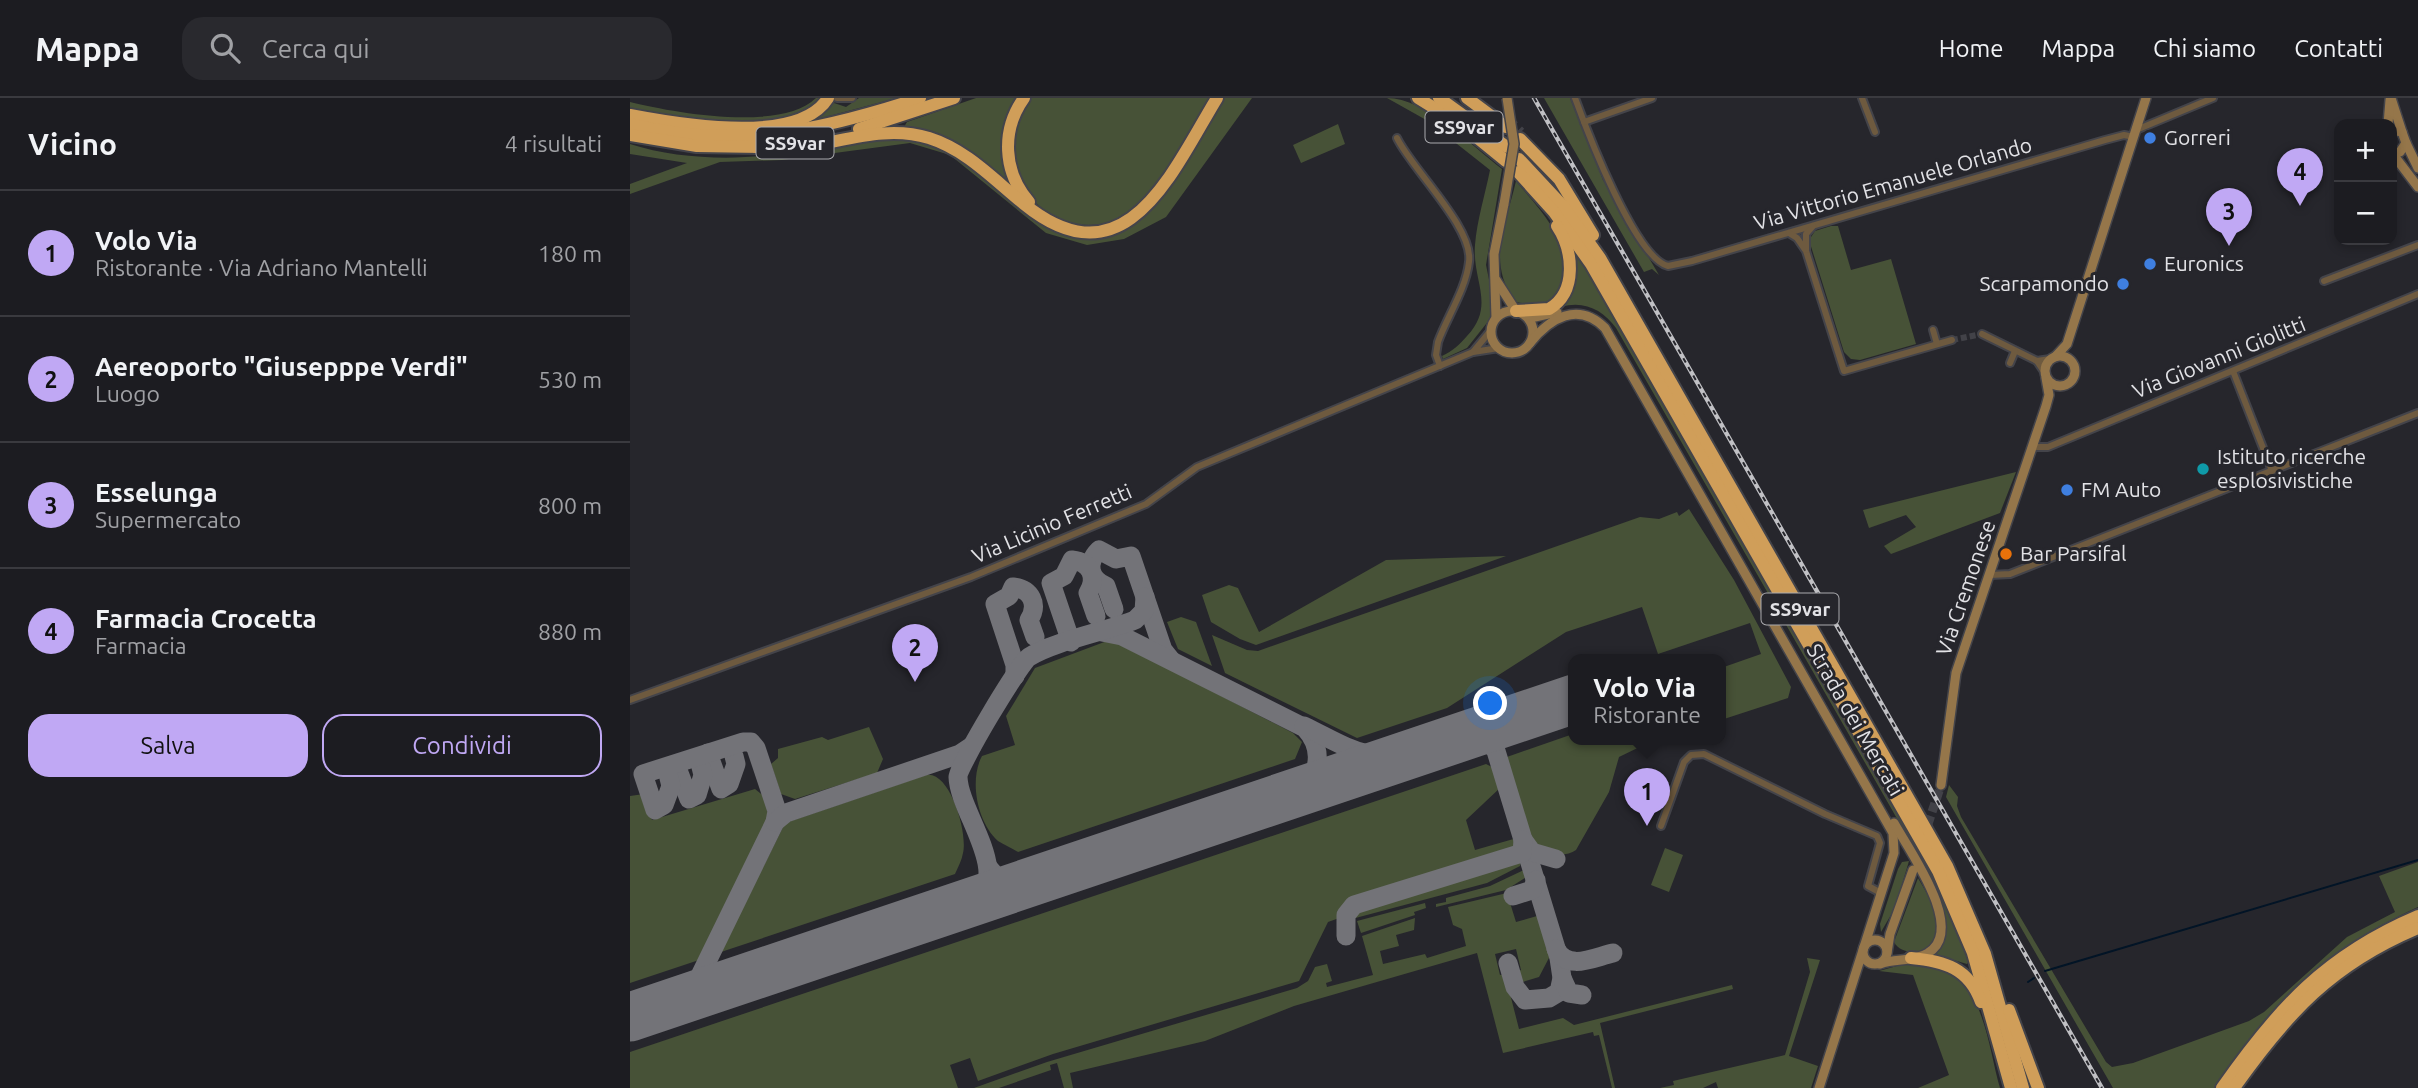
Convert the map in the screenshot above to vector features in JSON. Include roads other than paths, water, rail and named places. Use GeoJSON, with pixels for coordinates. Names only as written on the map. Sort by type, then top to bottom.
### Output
{"type":"FeatureCollection","features":[{"type":"Feature","properties":{"kind":"highway"},"geometry":{"type":"LineString","coordinates":[[630,115],[701,126],[772,125],[807,118],[828,98]]}},
{"type":"Feature","properties":{"kind":"highway","name":"SS9var"},"geometry":{"type":"LineString","coordinates":[[630,124],[699,136],[772,135],[837,124],[920,98]]}},
{"type":"Feature","properties":{"kind":"highway","name":"SS9var"},"geometry":{"type":"LineString","coordinates":[[630,135],[697,146],[755,147],[835,136],[954,98]]}},
{"type":"Feature","properties":{"kind":"highway"},"geometry":{"type":"LineString","coordinates":[[1024,98],[1009,129],[1009,159],[1018,186],[1041,215]]}},
{"type":"Feature","properties":{"kind":"highway"},"geometry":{"type":"LineString","coordinates":[[755,147],[801,147],[885,132],[924,136],[963,154],[1041,215],[1065,227],[1090,231],[1116,226],[1138,216],[1158,195],[1217,98]]}},
{"type":"Feature","properties":{"kind":"highway","name":"SS9var"},"geometry":{"type":"LineString","coordinates":[[1418,98],[1506,154],[1439,98]]}},
{"type":"Feature","properties":{"kind":"highway"},"geometry":{"type":"LineString","coordinates":[[1467,98],[1505,122],[1482,98]]}},
{"type":"Feature","properties":{"kind":"highway"},"geometry":{"type":"LineString","coordinates":[[1520,136],[1578,209],[1616,276],[1633,317]]}},
{"type":"Feature","properties":{"kind":"highway"},"geometry":{"type":"LineString","coordinates":[[1519,165],[1561,232],[1570,265],[1566,288],[1555,306],[1539,312],[1519,312]]}},
{"type":"Feature","properties":{"kind":"highway","name":"SS9var"},"geometry":{"type":"LineString","coordinates":[[1519,165],[1583,232],[1940,852],[1961,894],[1985,954],[2023,1088]]}},
{"type":"Feature","properties":{"kind":"highway","name":"SS9var"},"geometry":{"type":"LineString","coordinates":[[1519,165],[1595,271],[1938,871],[1973,953],[2008,1088]]}},
{"type":"Feature","properties":{"kind":"highway"},"geometry":{"type":"LineString","coordinates":[[2222,1088],[2283,1007],[2361,939],[2418,910]]}},
{"type":"Feature","properties":{"kind":"highway"},"geometry":{"type":"LineString","coordinates":[[2340,957],[2418,916]]}},
{"type":"Feature","properties":{"kind":"highway"},"geometry":{"type":"LineString","coordinates":[[2234,1088],[2286,1019],[2332,976],[2378,947],[2418,930]]}},
{"type":"Feature","properties":{"kind":"highway"},"geometry":{"type":"LineString","coordinates":[[1985,954],[2038,1088]]}},
{"type":"Feature","properties":{"kind":"highway"},"geometry":{"type":"LineString","coordinates":[[1910,958],[1951,965],[1972,982],[2008,1088]]}},
{"type":"Feature","properties":{"kind":"street"},"geometry":{"type":"LineString","coordinates":[[837,98],[852,98]]}},
{"type":"Feature","properties":{"kind":"street"},"geometry":{"type":"LineString","coordinates":[[1473,352],[1492,329],[1496,318],[1494,254],[1514,144],[1507,98]]}},
{"type":"Feature","properties":{"kind":"street"},"geometry":{"type":"LineString","coordinates":[[1575,98],[1584,122],[1652,98]]}},
{"type":"Feature","properties":{"kind":"street"},"geometry":{"type":"LineString","coordinates":[[1861,98],[1875,132]]}},
{"type":"Feature","properties":{"kind":"street"},"geometry":{"type":"LineString","coordinates":[[2046,406],[2049,395],[2045,375],[2052,358],[2067,344],[2146,98]]}},
{"type":"Feature","properties":{"kind":"street","name":"Via Vittorio Emanuele Orlando"},"geometry":{"type":"LineString","coordinates":[[1584,122],[1611,186],[1651,253],[1662,264],[1681,264],[2135,133],[2213,98]]}},
{"type":"Feature","properties":{"kind":"street"},"geometry":{"type":"LineString","coordinates":[[2389,119],[2391,98]]}},
{"type":"Feature","properties":{"kind":"street"},"geometry":{"type":"LineString","coordinates":[[2391,98],[2406,143],[2418,168]]}},
{"type":"Feature","properties":{"kind":"street"},"geometry":{"type":"LineString","coordinates":[[2397,131],[2402,132]]}},
{"type":"Feature","properties":{"kind":"street"},"geometry":{"type":"LineString","coordinates":[[1397,138],[1437,193],[1469,252],[1467,272],[1438,342],[1436,355],[1440,366]]}},
{"type":"Feature","properties":{"kind":"street"},"geometry":{"type":"LineString","coordinates":[[2397,152],[2403,150],[2406,143]]}},
{"type":"Feature","properties":{"kind":"street"},"geometry":{"type":"LineString","coordinates":[[2397,160],[2418,187]]}},
{"type":"Feature","properties":{"kind":"street"},"geometry":{"type":"LineString","coordinates":[[1806,252],[1806,234],[1817,224]]}},
{"type":"Feature","properties":{"kind":"street"},"geometry":{"type":"LineString","coordinates":[[1784,234],[1796,236],[1806,252],[1844,370],[1952,340]]}},
{"type":"Feature","properties":{"kind":"street"},"geometry":{"type":"LineString","coordinates":[[2325,281],[2418,245]]}},
{"type":"Feature","properties":{"kind":"street"},"geometry":{"type":"LineString","coordinates":[[1473,352],[1499,348],[1512,353],[1530,343],[1533,330],[1496,280]]}},
{"type":"Feature","properties":{"kind":"street","name":"Via Giovanni Giolitti"},"geometry":{"type":"LineString","coordinates":[[2032,447],[2048,447],[2418,295]]}},
{"type":"Feature","properties":{"kind":"street","name":"Strada dei Mercati"},"geometry":{"type":"LineString","coordinates":[[1496,318],[1505,312],[1539,317],[1580,309],[1594,314],[1609,327],[1938,906],[1943,927],[1935,947],[1924,955],[1879,964]]}},
{"type":"Feature","properties":{"kind":"street","name":"Strada dei Mercati"},"geometry":{"type":"LineString","coordinates":[[1530,343],[1552,320],[1573,314],[1595,320],[1610,336],[1889,824],[1895,850],[1863,949]]}},
{"type":"Feature","properties":{"kind":"street"},"geometry":{"type":"LineString","coordinates":[[1492,329],[1499,348]]}},
{"type":"Feature","properties":{"kind":"street"},"geometry":{"type":"LineString","coordinates":[[1933,330],[1937,344]]}},
{"type":"Feature","properties":{"kind":"street"},"geometry":{"type":"LineString","coordinates":[[1982,334],[2037,361],[2065,356],[2073,363]]}},
{"type":"Feature","properties":{"kind":"street"},"geometry":{"type":"LineString","coordinates":[[2046,406],[2075,372],[2067,344]]}},
{"type":"Feature","properties":{"kind":"street"},"geometry":{"type":"LineString","coordinates":[[2010,363],[2015,351]]}},
{"type":"Feature","properties":{"kind":"street","name":"Via Licinio Ferretti"},"geometry":{"type":"LineString","coordinates":[[630,700],[984,572],[1146,504],[1195,468],[1473,352]]}},
{"type":"Feature","properties":{"kind":"street"},"geometry":{"type":"LineString","coordinates":[[2037,361],[2053,385],[2067,384]]}},
{"type":"Feature","properties":{"kind":"street"},"geometry":{"type":"LineString","coordinates":[[2232,371],[2272,471]]}},
{"type":"Feature","properties":{"kind":"street","name":"Via Cremonese"},"geometry":{"type":"LineString","coordinates":[[1941,785],[1953,685],[2046,406]]}},
{"type":"Feature","properties":{"kind":"street"},"geometry":{"type":"LineString","coordinates":[[1990,575],[2010,574],[2418,413]]}},
{"type":"Feature","properties":{"kind":"street"},"geometry":{"type":"LineString","coordinates":[[1661,826],[1684,762],[1691,755],[1704,754],[1820,812],[1877,836],[1880,843],[1868,886],[1881,893]]}},
{"type":"Feature","properties":{"kind":"street"},"geometry":{"type":"LineString","coordinates":[[1855,984],[1866,970],[1879,964],[1887,953],[1914,865],[1909,857],[1898,861],[1876,908]]}},
{"type":"Feature","properties":{"kind":"street"},"geometry":{"type":"LineString","coordinates":[[1819,1088],[1855,984],[1863,949],[1883,934],[1896,919]]}},
{"type":"Feature","properties":{"kind":"street"},"geometry":{"type":"LineString","coordinates":[[1873,940],[1883,943],[1887,953]]}},
{"type":"Feature","properties":{"kind":"street"},"geometry":{"type":"LineString","coordinates":[[1863,949],[1866,961],[1879,964]]}},
{"type":"Feature","properties":{"kind":"waterway"},"geometry":{"type":"LineString","coordinates":[[2045,971],[2418,860]]}},
{"type":"Feature","properties":{"kind":"waterway"},"geometry":{"type":"LineString","coordinates":[[2028,982],[2034,978]]}},
{"type":"Feature","properties":{"kind":"tunnel"},"geometry":{"type":"LineString","coordinates":[[1505,118],[1520,133]]}},
{"type":"Feature","properties":{"kind":"tunnel"},"geometry":{"type":"LineString","coordinates":[[1952,340],[1982,334]]}},
{"type":"Feature","properties":{"kind":"tunnel"},"geometry":{"type":"LineString","coordinates":[[1915,863],[1941,785]]}},
{"type":"Feature","properties":{"kind":"railway"},"geometry":{"type":"LineString","coordinates":[[1534,98],[2102,1088]]}},
{"type":"Feature","properties":{"kind":"place","name":"Gorreri"},"geometry":{"type":"Point","coordinates":[2150,138]}},
{"type":"Feature","properties":{"kind":"place","name":"Farmacia Crocetta"},"geometry":{"type":"Point","coordinates":[2300,206]}},
{"type":"Feature","properties":{"kind":"place","name":"Esselunga"},"geometry":{"type":"Point","coordinates":[2229,246]}},
{"type":"Feature","properties":{"kind":"place","name":"Euronics"},"geometry":{"type":"Point","coordinates":[2150,264]}},
{"type":"Feature","properties":{"kind":"place","name":"Scarpamondo"},"geometry":{"type":"Point","coordinates":[2123,284]}},
{"type":"Feature","properties":{"kind":"place","name":"Istituto ricerche esplosivistiche"},"geometry":{"type":"Point","coordinates":[2203,469]}},
{"type":"Feature","properties":{"kind":"place","name":"FM Auto"},"geometry":{"type":"Point","coordinates":[2067,490]}},
{"type":"Feature","properties":{"kind":"place","name":"Bar Parsifal"},"geometry":{"type":"Point","coordinates":[2006,554]}},
{"type":"Feature","properties":{"kind":"place","name":"Aereoporto \"Giusepppe Verdi\""},"geometry":{"type":"Point","coordinates":[915,682]}},
{"type":"Feature","properties":{"kind":"place","name":"Volo Via"},"geometry":{"type":"Point","coordinates":[1647,826]}}]}
